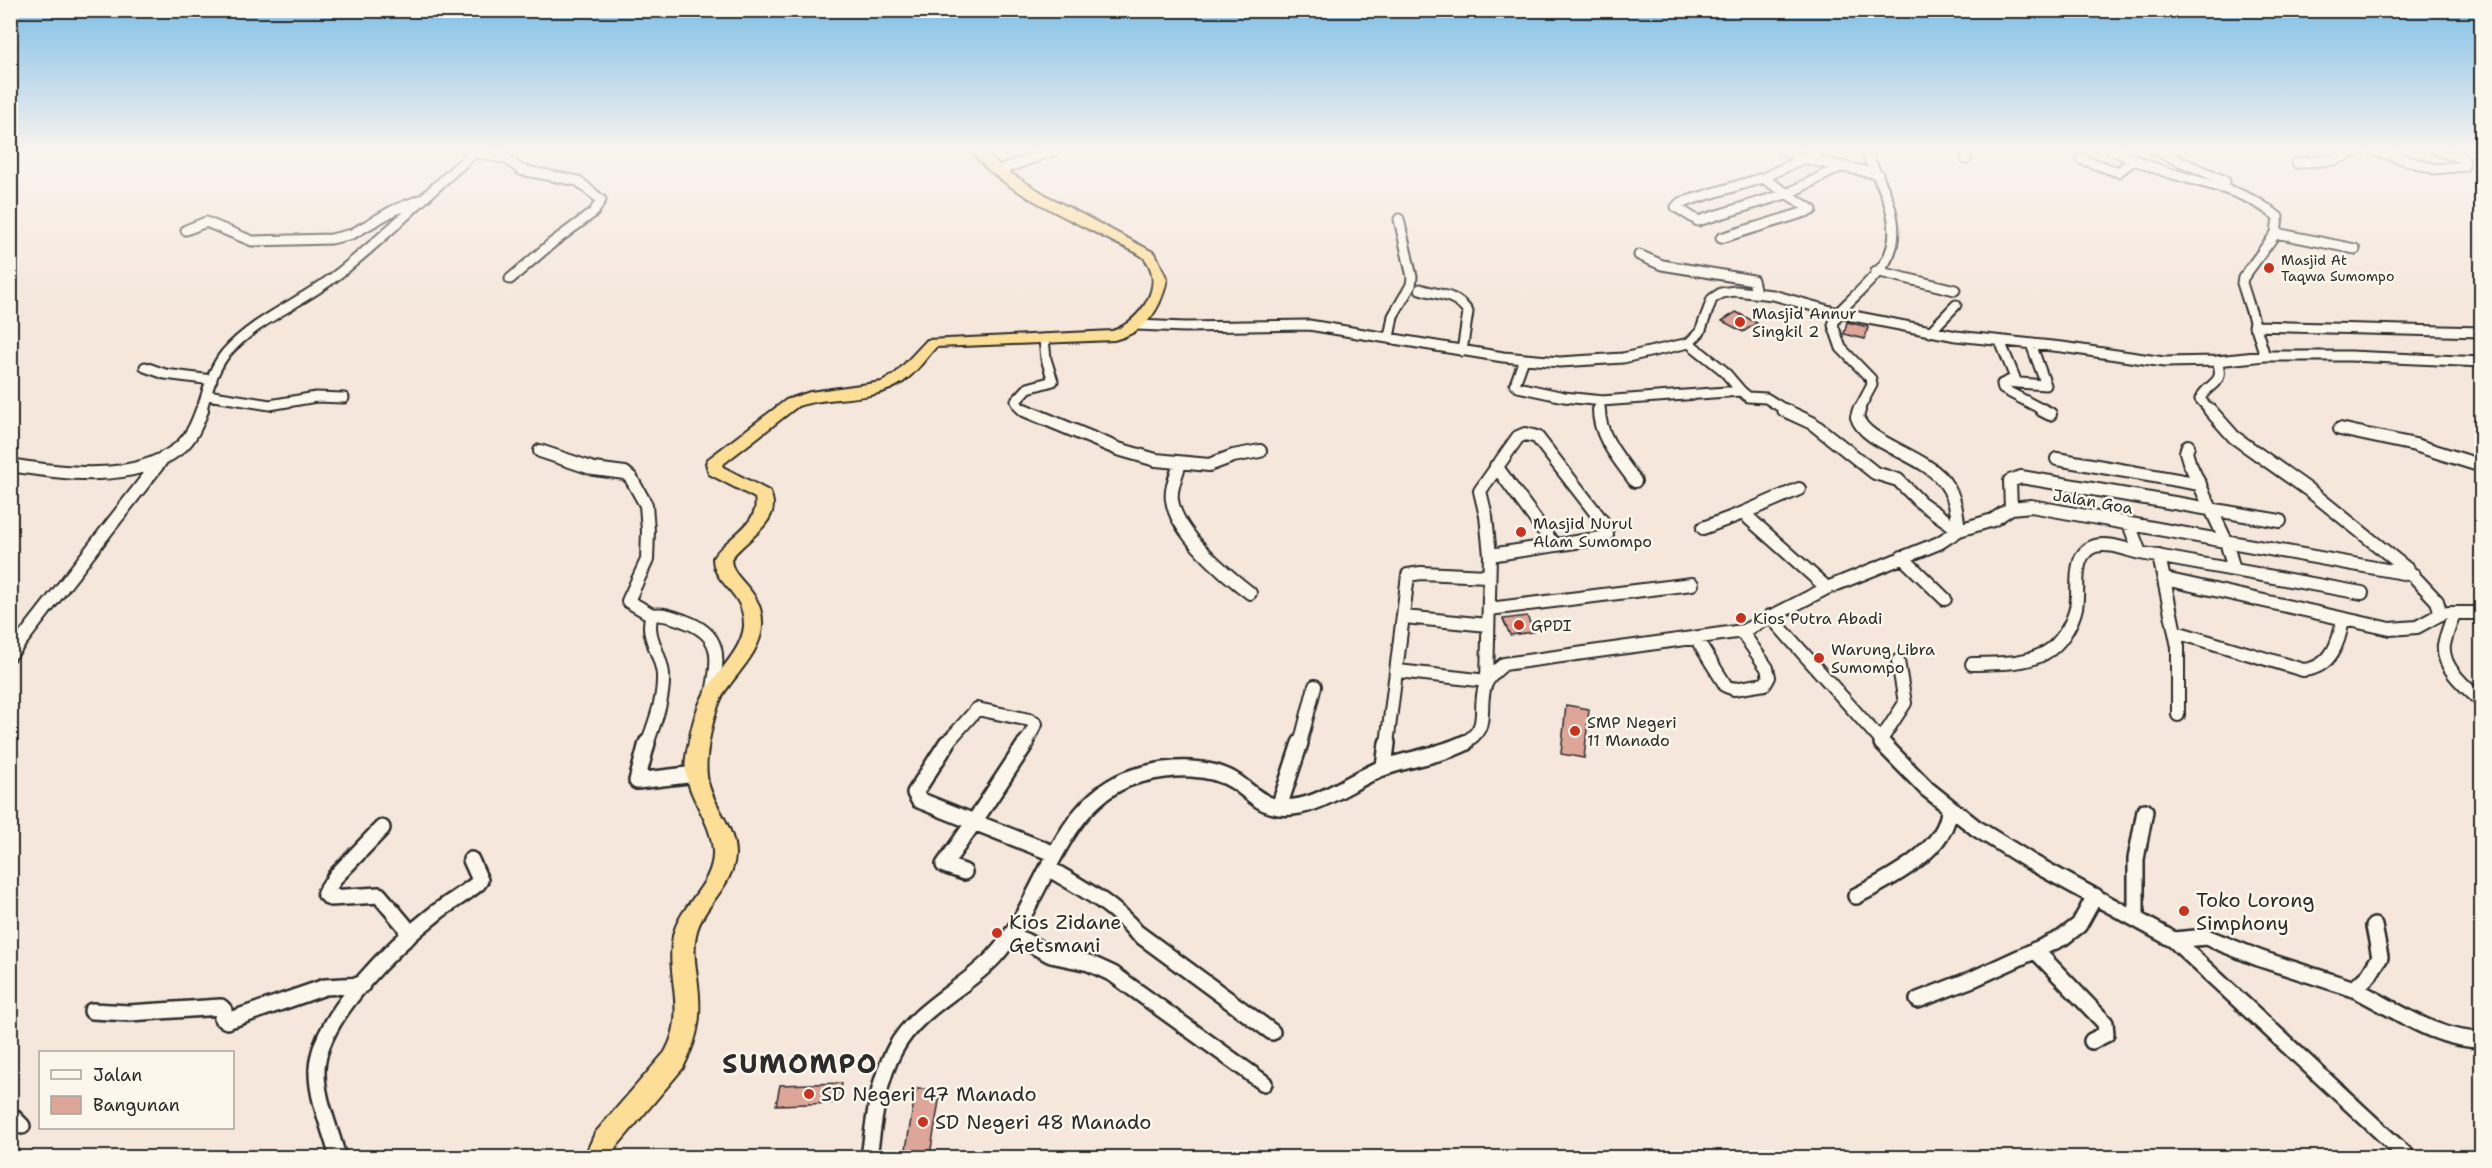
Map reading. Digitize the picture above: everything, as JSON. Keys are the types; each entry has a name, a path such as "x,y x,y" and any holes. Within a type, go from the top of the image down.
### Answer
{"highway":[{"path":"597,1158 604,1143 674,1060 688,1033 684,934 691,917 719,878 724,853 720,834 700,789 696,774 698,746 712,698 749,640 753,627 749,601 723,568 722,558 760,520 766,505 763,495 715,470 714,463 795,401 875,389 887,385 900,377 932,343 1124,335 1147,314 1159,289 1160,279 1150,256 1053,205"}],"street":[{"path":"186,230 206,222 252,241 331,239 352,234 407,205"},
{"path":"10,465 58,473 94,473 130,468 163,458 183,446 191,436 220,360 237,343 329,281 389,232 416,205"},
{"path":"510,279 552,243 594,212 598,205"},
{"path":"1678,205 1676,207 1698,221 1752,205"},
{"path":"1721,238 1812,210 1805,205"},
{"path":"1889,205 1893,228 1890,251 1876,271 1838,313 1833,325 1841,348 1874,385 1874,389 1859,410 1857,416 1860,425 1876,438 1924,463 1940,476 1951,488 1959,509 1959,530"},
{"path":"2261,205 2278,217 2276,233 2243,278 2242,283 2265,356"},
{"path":"1389,338 1393,316 1411,285 1412,277 1399,219"},
{"path":"2276,233 2355,249"},
{"path":"1640,255 1645,260 1672,267 1753,280 1756,293"},
{"path":"1876,271 1955,290"},
{"path":"1420,289 1454,296 1465,306 1468,312 1462,351"},
{"path":"1136,325 1185,327 1309,325 1462,351 1560,362 1623,358 1689,343 1697,337 1712,299 1718,294 1730,291 1792,299 1838,313 1930,332 2164,362 2217,361 2265,356 2349,356 2481,363"},
{"path":"1930,332 1956,305"},
{"path":"2254,326 2481,332"},
{"path":"1044,339 1046,359 1053,381 1025,389 1017,399 1019,407 1127,453 1156,460 1209,465 1233,456 1260,451"},
{"path":"2000,341 2015,378 2002,384 2003,389 2050,414"},
{"path":"1689,343 1723,370 1748,398 1766,398 1776,406 1812,423 1875,473 1898,480 1920,502 1959,530"},
{"path":"2006,382 2046,385 2031,344"},
{"path":"1524,359 1515,384 1518,387 1568,398 1603,401 1741,391"},
{"path":"2217,361 2221,373 2219,379 2203,393 2200,399 2234,437 2310,491 2414,575 2438,601 2440,614"},
{"path":"146,367 165,374 212,380"},
{"path":"207,395 263,405 285,404 316,397 344,398"},
{"path":"1603,401 1599,406 1602,431 1635,481"},
{"path":"285,404 300,412"},
{"path":"2340,429 2415,445 2481,466"},
{"path":"869,1158 879,1088 885,1065 896,1045 921,1017 964,984 994,957 1012,934 1082,810 1113,785 1128,778 1183,768 1212,771 1234,780 1260,801 1279,807 1303,804 1384,767 1425,757 1469,741 1480,729 1487,681 1490,555 1486,516 1480,491 1518,437 1528,434 1537,437 1606,526 1608,532 1602,538 1490,555"},
{"path":"2188,446 2186,452 2189,462 2226,541 2234,570"},
{"path":"540,451 594,469 625,473 631,478 646,506 648,531 646,560 628,601 642,612 692,622 701,627 716,642 718,656 712,698"},
{"path":"10,655 163,458"},
{"path":"2057,459 2200,484"},
{"path":"1180,463 1172,499 1176,512 1209,557 1234,583 1250,593"},
{"path":"1496,466 1554,545"},
{"path":"1487,681 1504,664 1567,653 1742,632 1827,588 1939,543 1959,530 1984,525 2001,518 2011,508 2010,482 2013,478 2021,477 2280,521"},
{"path":"1703,528 1799,489"},
{"name":"Jalan Goa","path":"2011,508 2020,505 2031,506 2414,575"},
{"path":"1743,513 1827,588"},
{"path":"2129,524 2140,553"},
{"path":"1972,664 2031,658 2053,646 2074,615 2078,594 2079,563 2087,551 2094,546 2106,546 2362,593"},
{"path":"2160,556 2180,664 2178,716"},
{"path":"1902,557 1945,599"},
{"path":"1384,767 1398,671 1408,576 1413,573 1488,576"},
{"path":"2164,579 2376,627 2406,630 2432,621 2440,614 2481,613"},
{"path":"1489,609 1692,584"},
{"path":"2454,613 2444,648 2446,659 2449,667 2481,702"},
{"path":"652,615 650,624 661,659 663,683 637,781 696,774"},
{"path":"1770,616 1904,766 1949,808 1986,834 2095,896 2136,916 2174,940 2409,1158"},
{"path":"1404,617 1488,625"},
{"path":"2176,633 2313,671 2322,667 2331,657 2342,630 2343,619"},
{"path":"1696,638 1726,686 1734,689 1766,684 1769,677 1767,668 1742,632"},
{"path":"1881,740 1905,703 1898,661"},
{"path":"1398,671 1487,681"},
{"path":"1279,807 1294,766 1315,686"},
{"path":"964,872 944,865 974,822 1025,745 1036,725 1034,722 986,709 974,710 915,794 919,800 974,822 1052,861 1123,916 1137,933 1272,1032"},
{"path":"1856,896 1900,873 1932,847 1947,826 1951,813 1949,808"},
{"path":"2136,916 2136,859 2145,811"},
{"path":"382,828 336,876 325,893 330,898 379,895 405,926 408,937"},
{"path":"338,1158 317,1071 317,1057 322,1041 362,985 408,937 427,919 478,883 480,880 471,860"},
{"path":"1918,1000 1975,978 2062,938 2079,925 2095,896"},
{"path":"2354,989 2363,983 2380,957 2374,926"},
{"path":"1012,934 1051,955 1089,963 1113,974 1264,1083"},
{"path":"2174,940 2206,937 2261,959 2354,989 2464,1041 2481,1040"},
{"path":"2035,950 2105,1023 2106,1034 2092,1041"},
{"path":"92,1011 129,1013 221,1007 224,1010 222,1018 227,1021 325,987 362,985"}],"building":[{"name":"Masjid Annur Singkil 2","path":"1736,312 1757,323 1743,332 1722,321"},
{"path":"1847,322 1868,327 1865,339 1844,334"},
{"name":"GPDI","path":"1527,616 1534,632 1510,635 1503,619"},
{"name":"SMP Negeri 11 Manado","path":"1566,705 1589,709 1584,758 1561,754"},
{"name":"SD Negeri 47 Manado","path":"842,1083 839,1103 776,1105 780,1085"},
{"name":"SD Negeri 48 Manado","path":"916,1089 941,1089 930,1155 905,1155"}],"place":[{"name":"Masjid At Taqwa Sumompo","path":"2269,268"},
{"name":"Masjid Annur Singkil 2","path":"1740,322"},
{"name":"Masjid Nurul Alam Sumompo","path":"1521,532"},
{"name":"Kios Putra Abadi","path":"1741,618"},
{"name":"GPDI","path":"1519,625"},
{"name":"Warung Libra Sumompo","path":"1819,658"},
{"name":"SMP Negeri 11 Manado","path":"1575,731"},
{"name":"Toko Lorong Simphony","path":"2184,911"},
{"name":"Kios Zidane Getsmani","path":"997,933"},
{"name":"SD Negeri 47 Manado","path":"809,1094"},
{"name":"SD Negeri 48 Manado","path":"923,1122"}],"district":[{"name":"SUMOMPO","path":"800,1064"}]}
